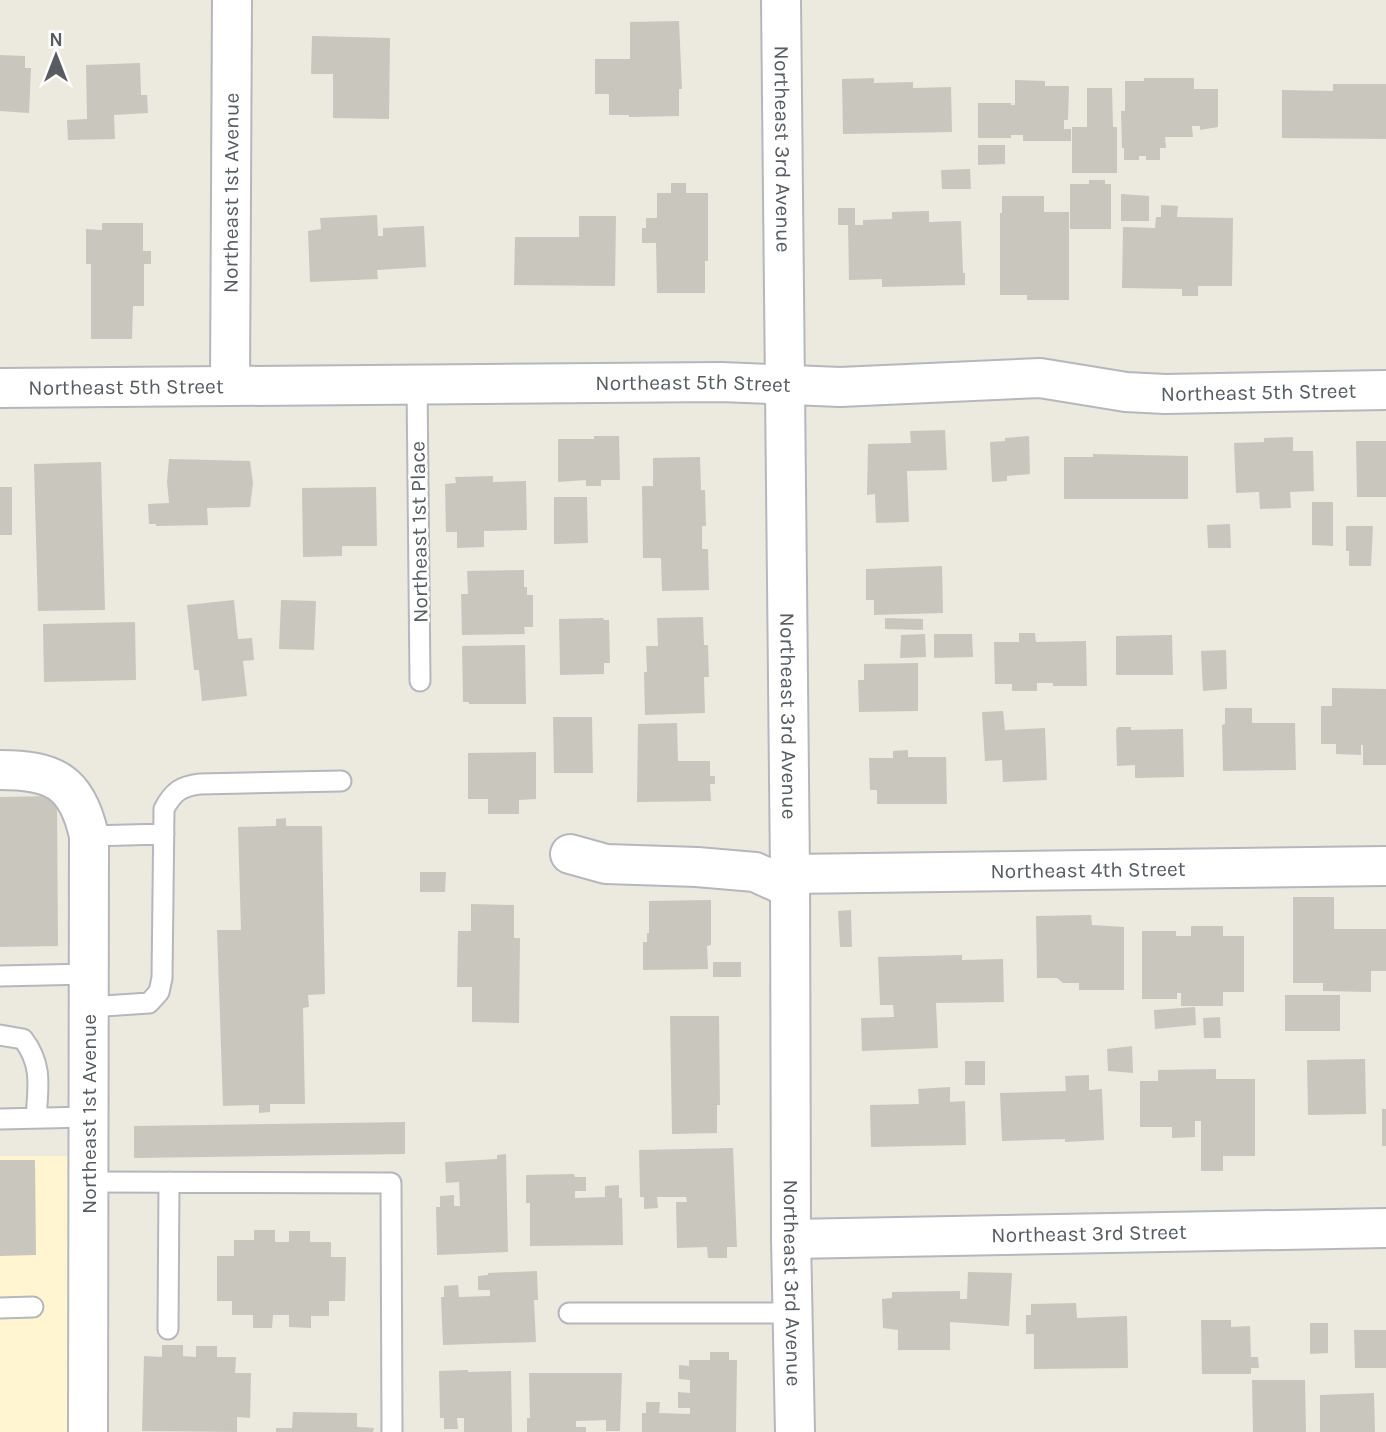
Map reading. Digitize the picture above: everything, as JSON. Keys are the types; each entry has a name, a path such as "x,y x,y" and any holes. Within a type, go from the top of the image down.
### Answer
{"street":[{"name":"Northeast 1st Avenue","path":"230,385 232,0"},
{"name":"Northeast 3rd Avenue","path":"781,0 791,1239 795,1432"},
{"name":"Northeast 5th Street","path":"0,388 721,382 840,387 1041,378 1126,392 1165,394 1386,390"},
{"name":"Northeast 1st Avenue","path":"0,771 27,770 61,783 76,798 85,817 89,835 88,1432"},
{"path":"570,854 606,864 755,872 790,881"},
{"name":"Northeast 4th Street","path":"790,881 1386,866"},
{"name":"Northeast 3rd Street","path":"791,1239 1386,1228"}],"lane":[{"name":"Northeast 1st Place","path":"417,384 420,681"},
{"path":"0,976 149,1003 159,992 162,978 164,809 171,795 184,786 341,782"},
{"path":"89,835 164,834"},
{"path":"0,1035 23,1039 36,1061 36,1118"},
{"path":"0,1119 89,1117"},
{"path":"89,1182 391,1183 392,1432"},
{"path":"168,1329 169,1182"},
{"path":"0,1308 33,1307"},
{"path":"569,1313 792,1313"}],"shaded area":[{"path":"0,1156 78,1156 78,1432 0,1432"}],"building":[{"path":"679,21 682,89 679,89 679,116 609,115 609,94 595,94 595,59 630,59 630,22"},
{"path":"312,36 390,38 389,119 333,118 333,74 311,74"},
{"path":"0,55 25,56 25,68 31,68 29,113 0,111"},
{"path":"140,63 141,95 147,95 148,113 114,115 115,139 68,140 67,120 87,119 86,65"},
{"path":"874,78 874,83 913,82 913,88 951,87 952,132 843,134 842,79"},
{"path":"1144,78 1194,78 1194,89 1218,89 1218,127 1200,130 1200,126 1192,126 1193,137 1165,137 1166,148 1160,148 1160,160 1146,160 1146,156 1139,156 1139,160 1124,160 1121,111 1125,111 1125,81 1144,81"},
{"path":"1015,80 1045,81 1045,86 1069,86 1068,120 1064,120 1064,129 1071,129 1071,141 1023,141 1023,135 1011,135 1011,138 978,138 978,103 1015,105"},
{"path":"1333,84 1386,84 1386,139 1282,138 1282,90 1333,91"},
{"path":"1087,88 1112,88 1113,127 1117,127 1117,173 1072,173 1072,127 1087,127"},
{"path":"978,145 1005,145 1005,164 978,165"},
{"path":"970,169 971,189 942,189 941,170"},
{"path":"1089,180 1105,180 1105,184 1111,184 1111,229 1070,229 1070,184 1089,184"},
{"path":"671,183 686,183 686,193 708,193 705,293 657,293 656,243 642,243 642,228 646,228 646,218 657,218 657,193 671,193"},
{"path":"1121,194 1149,196 1149,221 1121,221"},
{"path":"1002,196 1044,196 1044,212 1069,212 1069,300 1027,300 1027,295 1000,295"},
{"path":"1161,205 1178,206 1177,217 1233,218 1232,286 1198,286 1198,296 1182,296 1182,289 1122,288 1123,227 1155,228 1156,217 1161,217"},
{"path":"838,208 855,208 855,225 863,225 863,220 892,219 892,212 929,211 929,222 961,221 965,285 882,287 882,279 849,280 848,225 838,225"},
{"path":"377,215 378,236 383,236 383,228 424,226 426,267 377,270 378,279 310,282 308,231 321,229 320,218"},
{"path":"579,216 616,216 615,286 514,285 515,237 579,237"},
{"path":"102,223 143,223 143,251 151,251 151,264 144,264 144,306 133,306 132,339 91,339 91,264 86,264 86,229 102,230"},
{"path":"945,430 947,470 907,471 909,522 876,523 875,494 867,495 868,444 911,443 910,431"},
{"path":"594,436 619,436 620,480 601,480 601,486 586,486 586,480 558,482 558,439 594,439"},
{"path":"1029,436 1030,474 1007,476 1007,481 992,482 990,442"},
{"path":"1293,437 1293,451 1313,451 1314,491 1290,492 1291,508 1260,509 1259,492 1236,493 1234,443"},
{"path":"1356,441 1386,441 1386,497 1357,497"},
{"path":"1093,454 1188,456 1188,499 1064,499 1064,457 1093,457"},
{"path":"700,457 701,490 705,490 706,526 702,526 702,549 708,549 709,590 662,591 661,558 643,558 642,486 653,486 653,458"},
{"path":"169,459 250,461 253,483 250,507 207,508 208,525 149,524 148,504 169,503"},
{"path":"101,462 105,610 38,611 34,464"},
{"path":"493,476 493,482 526,481 527,530 484,531 484,547 457,548 457,532 446,532 445,484 456,483 455,477"},
{"path":"0,487 12,487 12,535 0,535"},
{"path":"376,487 377,546 342,546 342,556 303,557 302,488"},
{"path":"554,497 587,497 588,543 554,544"},
{"path":"1312,502 1333,502 1333,546 1312,545"},
{"path":"1230,524 1231,548 1208,548 1207,525"},
{"path":"1346,526 1373,526 1371,566 1349,566"},
{"path":"942,566 943,613 874,615 874,600 866,600 866,569"},
{"path":"524,570 524,587 527,587 527,595 533,595 533,627 524,627 525,634 462,635 461,594 468,594 467,571"},
{"path":"234,600 238,639 252,638 254,660 243,661 247,696 202,701 199,670 194,670 187,605"},
{"path":"281,600 316,601 314,650 279,649"},
{"path":"703,617 704,645 708,645 709,677 704,677 705,713 645,715 646,646 658,646 657,618"},
{"path":"885,618 923,619 923,630 885,629"},
{"path":"559,619 609,620 610,663 604,663 604,674 560,675"},
{"path":"135,622 136,680 44,682 43,624"},
{"path":"1019,633 1035,633 1036,642 1086,641 1087,686 1037,683 1037,691 1012,691 1012,684 995,684 994,642 1019,642"},
{"path":"925,634 926,657 900,658 901,635"},
{"path":"934,634 972,634 973,657 934,658"},
{"path":"1172,635 1173,675 1116,675 1116,636"},
{"path":"525,645 526,704 463,702 462,646"},
{"path":"1226,650 1227,689 1203,691 1201,651"},
{"path":"918,663 918,711 859,712 858,680 864,680 864,664"},
{"path":"1332,688 1386,689 1386,765 1363,765 1363,745 1361,755 1336,754 1336,744 1321,744 1321,706 1332,706"},
{"path":"1225,708 1252,708 1252,723 1295,723 1296,770 1223,771 1222,725 1225,724"},
{"path":"1003,711 1005,730 1045,728 1047,780 1003,782 1002,760 985,761 982,712"},
{"path":"553,717 592,717 593,773 554,773"},
{"path":"677,723 678,761 710,761 710,776 715,776 715,784 710,784 711,801 637,802 638,724"},
{"path":"1118,727 1131,727 1131,730 1183,729 1184,777 1135,778 1135,765 1117,766"},
{"path":"908,750 908,757 946,757 947,804 877,804 877,790 870,790 869,758 893,758 893,751"},
{"path":"536,752 536,799 519,800 519,814 488,814 488,799 468,799 468,753"},
{"path":"53,796 57,801 58,946 0,947 0,797"},
{"path":"286,818 286,826 322,826 325,994 308,995 309,1007 303,1008 305,1104 270,1104 270,1112 259,1113 259,1105 223,1106 217,930 241,930 238,827 276,826 276,819"},
{"path":"420,872 446,872 445,892 420,892"},
{"path":"1293,897 1334,897 1334,929 1386,929 1386,971 1371,971 1371,992 1323,991 1323,983 1293,983"},
{"path":"711,900 708,969 643,970 643,942 647,942 649,933 649,901"},
{"path":"471,904 514,905 514,938 520,938 519,1023 472,1022 472,987 457,987 458,931 471,931"},
{"path":"851,910 852,947 840,947 838,911"},
{"path":"1091,915 1092,925 1124,927 1124,990 1079,990 1079,983 1063,983 1057,978 1037,978 1036,916"},
{"path":"1191,926 1223,926 1223,936 1244,936 1244,992 1223,992 1223,1006 1181,1006 1181,993 1177,993 1177,999 1142,999 1142,931 1176,931 1176,936 1191,936"},
{"path":"962,955 962,960 1003,959 1004,1002 936,1003 938,1048 862,1051 861,1018 894,1017 893,1005 880,1005 878,957"},
{"path":"713,962 741,962 741,977 713,977"},
{"path":"1285,995 1340,995 1340,1031 1285,1031"},
{"path":"1195,1007 1196,1025 1155,1029 1154,1010"},
{"path":"670,1016 719,1016 720,1105 717,1105 717,1133 672,1134"},
{"path":"1220,1017 1221,1038 1204,1038 1203,1018"},
{"path":"1132,1046 1133,1073 1108,1071 1107,1049"},
{"path":"1365,1059 1366,1114 1308,1115 1307,1060"},
{"path":"965,1061 985,1061 985,1085 965,1085"},
{"path":"1216,1069 1216,1079 1255,1079 1255,1156 1223,1156 1223,1171 1201,1171 1201,1121 1195,1121 1195,1137 1172,1138 1172,1127 1140,1127 1140,1081 1158,1081 1158,1070"},
{"path":"1089,1075 1089,1090 1102,1089 1104,1140 1002,1141 1000,1093 1066,1091 1065,1076"},
{"path":"950,1087 950,1102 965,1101 966,1145 871,1147 870,1105 919,1104 918,1089"},
{"path":"1382,1109 1386,1109 1386,1146 1382,1146"},
{"path":"405,1122 405,1154 134,1158 134,1126"},
{"path":"733,1148 737,1247 727,1247 727,1258 708,1258 707,1247 677,1248 676,1202 687,1202 686,1197 657,1197 658,1208 644,1209 644,1197 640,1197 639,1150"},
{"path":"506,1154 508,1252 437,1255 436,1207 440,1207 440,1196 454,1195 454,1206 460,1206 459,1182 446,1183 445,1162 497,1159 497,1155"},
{"path":"0,1160 35,1160 36,1255 0,1256"},
{"path":"574,1174 575,1177 586,1177 586,1191 575,1191 575,1198 605,1197 605,1186 619,1185 619,1198 622,1198 623,1245 530,1246 530,1203 526,1203 526,1175"},
{"path":"254,1230 275,1230 275,1242 289,1242 289,1231 310,1231 310,1242 331,1242 331,1257 346,1257 345,1301 329,1301 329,1316 311,1316 311,1328 289,1327 289,1315 273,1315 272,1328 253,1328 253,1315 232,1315 232,1301 217,1301 217,1256 234,1256 234,1240 254,1240"},
{"path":"537,1271 538,1300 534,1300 536,1342 443,1345 441,1297 444,1297 444,1286 458,1285 459,1297 490,1296 490,1290 478,1290 478,1276 488,1273"},
{"path":"968,1272 1012,1273 1009,1326 950,1322 950,1350 898,1350 898,1330 883,1328 882,1299 892,1298 892,1292 960,1291 960,1299 967,1299"},
{"path":"1076,1303 1077,1318 1127,1316 1128,1368 1034,1369 1034,1334 1026,1334 1026,1315 1031,1315 1031,1304"},
{"path":"1201,1320 1231,1320 1231,1327 1250,1326 1251,1357 1258,1357 1259,1368 1251,1368 1251,1374 1202,1374"},
{"path":"1310,1323 1328,1323 1328,1353 1310,1354"},
{"path":"1354,1330 1386,1330 1386,1368 1355,1368"},
{"path":"162,1345 183,1345 183,1356 196,1357 196,1346 217,1346 217,1357 236,1357 235,1373 251,1373 250,1418 237,1417 237,1432 142,1431 144,1356 162,1357"},
{"path":"710,1352 729,1352 729,1360 737,1360 736,1432 642,1432 642,1413 646,1413 646,1402 660,1402 659,1413 690,1414 690,1408 678,1408 678,1392 690,1393 690,1380 679,1379 679,1365 689,1366 689,1360 710,1360"},
{"path":"439,1371 511,1371 512,1432 464,1432 464,1418 457,1418 458,1429 444,1429 444,1418 440,1418"},
{"path":"529,1373 622,1373 620,1431 606,1431 606,1420 576,1421 576,1427 586,1427 586,1432 527,1432 527,1418 530,1418"},
{"path":"1252,1380 1305,1380 1306,1432 1253,1432"},
{"path":"1374,1393 1375,1432 1320,1432 1320,1395"},
{"path":"293,1412 357,1413 357,1427 374,1428 373,1432 276,1432 276,1428 292,1428"}]}
